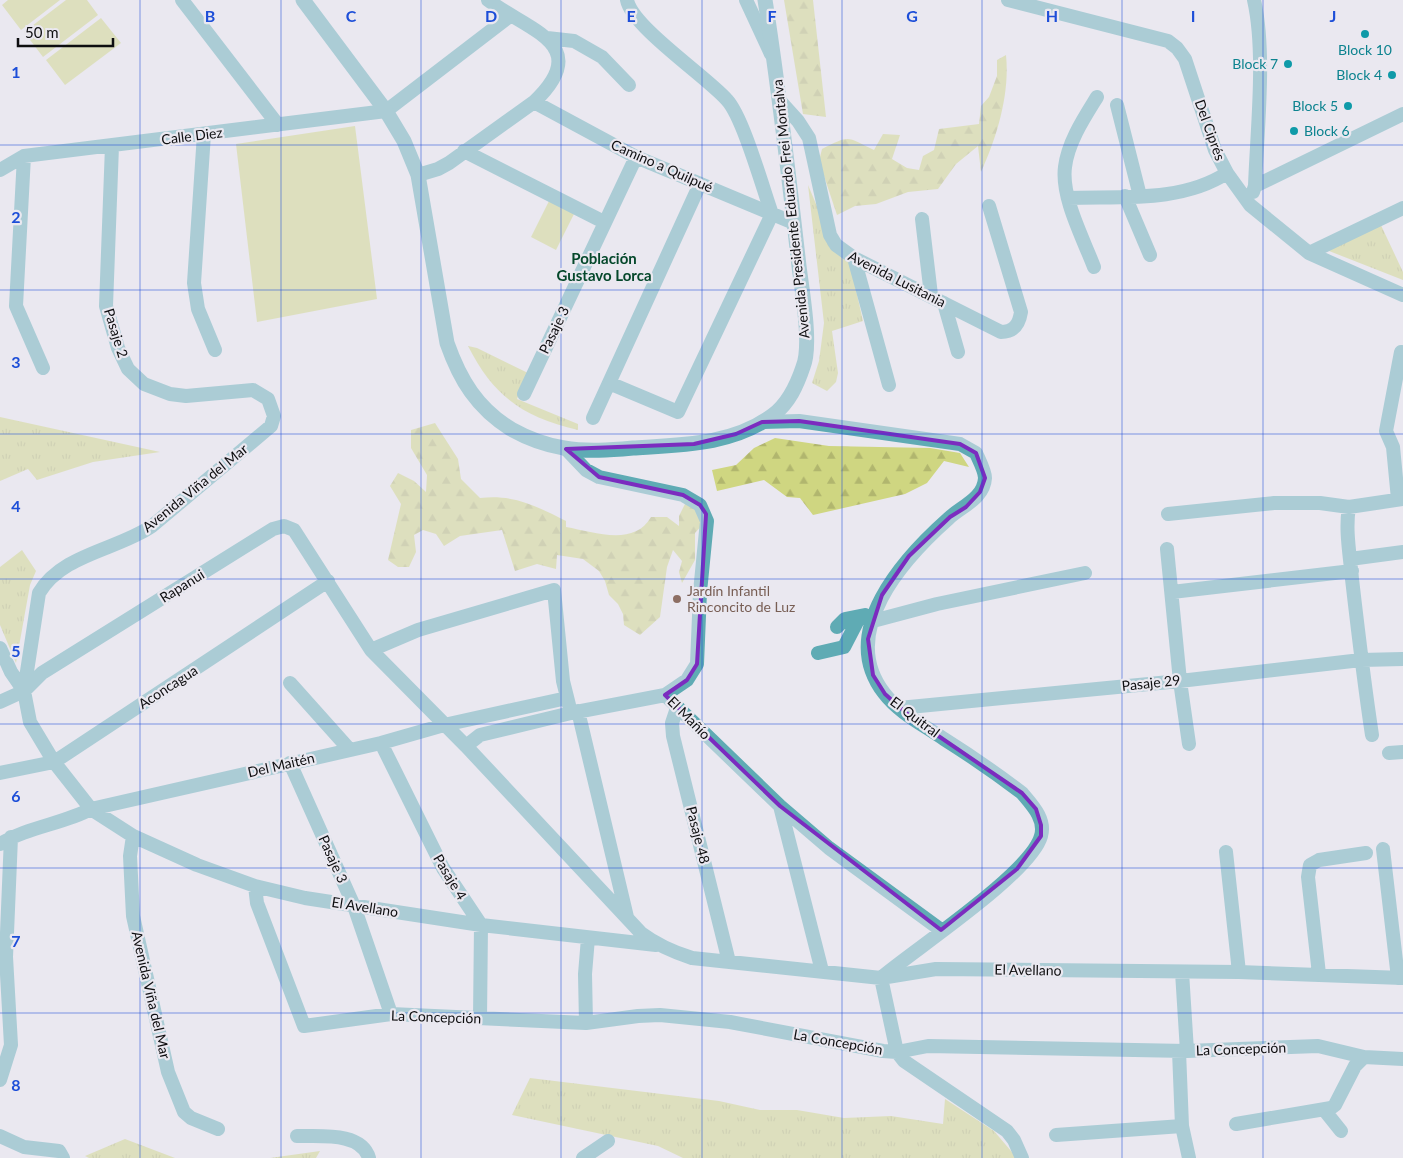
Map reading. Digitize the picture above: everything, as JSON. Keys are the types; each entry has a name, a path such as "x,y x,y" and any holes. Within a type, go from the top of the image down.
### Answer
{"street":[{"name":"Avenida Presidente Eduardo Frei Montalva","path":"303,0 386,111 404,141 418,175 447,343 456,369 470,393 490,415 512,430 546,444 566,449 610,450 694,444 736,434 762,422 784,404 795,388 805,364 804,315 794,223 775,63 765,0"},
{"path":"608,383 678,412 772,214 732,106 651,32 634,14 627,0"},
{"path":"746,0 775,63"},
{"name":"Del Ciprés","path":"1008,0 1168,41 1177,48 1185,59 1215,150 1227,173 1250,204 1309,253 1403,295"},
{"path":"1250,204 1255,186 1259,61 1258,26 1254,0"},
{"path":"490,1 510,16 547,38 574,41 595,53 629,85"},
{"path":"187,2 278,125"},
{"path":"386,111 510,16"},
{"path":"418,175 438,169 534,102 549,87 558,69 557,53 547,38"},
{"path":"1094,267 1065,186 1067,156 1097,97"},
{"name":"Avenida Lusitania","path":"779,100 798,121 808,138 830,235 836,245 854,258 931,295 1001,332 1013,329 1020,322 1021,312 989,206"},
{"name":"Camino a Quilpué","path":"534,102 636,157 794,223"},
{"path":"1117,105 1140,196"},
{"name":"Calle Diez","path":"0,170 24,156 386,111"},
{"path":"1255,186 1403,114"},
{"path":"204,134 194,283 198,309 215,350"},
{"name":"Pasaje 2","path":"112,146 106,306 118,348 128,369 134,377 149,386 170,394 186,396 253,390 264,396 272,405 274,416 270,426"},
{"path":"464,151 604,222"},
{"path":"24,156 16,306 42,368"},
{"name":"Pasaje 3","path":"524,394 636,157"},
{"path":"1068,198 1167,194 1194,188 1227,173"},
{"path":"593,418 700,184"},
{"path":"1125,196 1150,255"},
{"path":"1309,253 1403,208"},
{"path":"922,219 931,295"},
{"path":"854,258 889,385"},
{"path":"944,303 958,352"},
{"path":"1168,514 1274,503 1320,503 1349,506 1400,499 1393,447 1386,430 1401,352"},
{"name":"El Quitral","path":"762,422 799,421 960,444 976,453 985,478 980,492 966,507 950,517 909,556 882,595 870,616 868,650 872,675 885,694 899,708 1022,793 1036,809 1041,825 1041,836 1017,869 975,906 941,930 881,978"},
{"name":"Avenida Viña del Mar","path":"91,809 54,762 30,722 24,691 39,593 49,579 77,561 141,533 270,426"},
{"name":"El Mañío","path":"566,449 586,470 598,477 683,495 700,505 706,514 697,664 687,680 665,695 780,806 829,848 941,930"},
{"path":"1349,506 1347,519 1360,660 1372,734"},
{"name":"Rapanui","path":"24,691 42,673 273,529 284,526 294,530 370,650"},
{"path":"1167,549 1180,681 1189,744"},
{"path":"1172,592 1351,565 1403,552"},
{"path":"837,627 846,619 937,604 1085,573"},
{"name":"Aconcagua","path":"0,773 54,762 328,581"},
{"path":"370,650 418,630 554,590 566,698 574,712 627,919"},
{"path":"818,653 844,647 870,616"},
{"path":"0,648 11,672 24,691 0,702"},
{"name":"El Avellano","path":"370,650 466,746 627,919 657,945"},
{"name":"Pasaje 29","path":"899,708 1180,681 1360,660 1403,659"},
{"path":"290,683 350,749"},
{"path":"466,746 480,735 574,712 665,695"},
{"name":"Del Maitén","path":"6,841 56,824 91,809 381,743 444,725 566,698"},
{"name":"Pasaje 48","path":"677,708 672,724 673,736 729,962"},
{"name":"Pasaje 4","path":"381,743 443,868 481,925"},
{"path":"1389,753 1403,752"},
{"name":"Pasaje 3","path":"290,763 354,906 391,1014"},
{"path":"780,806 822,971"},
{"name":"El Avellano","path":"91,809 133,836 197,865 255,886 354,906 481,925 657,945 692,958 881,978 936,969 1240,972 1401,978"},
{"name":"Avenida Viña del Mar","path":"133,836 130,856 133,916 168,1072 184,1112 190,1118 218,1129"},
{"path":"0,1080 11,1045 6,957 6,841"},
{"path":"1383,849 1397,904 1401,978"},
{"path":"1226,852 1240,972"},
{"path":"1319,974 1308,878 1310,865 1319,860 1366,853"},
{"name":"La Concepción","path":"255,886 257,903 304,1026 391,1014 586,1024 638,1016 660,1015 730,1022 822,1041 897,1052 928,1046 1183,1051 1318,1046 1364,1057 1403,1059"},
{"path":"480,1018 481,925"},
{"path":"586,1024 585,974 588,938"},
{"path":"1182,972 1182,1126 1189,1158"},
{"path":"881,978 897,1052 904,1061 1007,1131 1014,1140 1022,1158"},
{"path":"1236,1124 1325,1111 1335,1105 1355,1066 1364,1057"},
{"path":"1325,1111 1340,1131"},
{"path":"1056,1136 1182,1126"},
{"path":"0,1136 24,1147 59,1151 63,1158"},
{"path":"297,1136 341,1138 353,1141 362,1146 369,1158"},
{"path":"583,1158 608,1141"}],"highlighted area":[{"path":"799,421 960,444 976,453 985,478 980,492 966,507 950,517 909,556 882,595 868,639 873,675 885,694 912,718 1022,793 1036,809 1041,825 1041,836 1017,869 941,930 780,806 665,695 687,680 697,664 706,514 700,505 683,495 599,477 566,449 694,444 736,434 762,422"}],"green space":[{"path":"8,0 60,0 21,30 2,5"},
{"path":"66,0 87,0 98,15 43,57 24,32"},
{"path":"784,0 813,0 826,117 803,114"},
{"path":"101,18 121,43 65,85 46,60"},
{"path":"1006,55 1006,85 1001,115 981,172 978,146 956,164 938,189 908,192 876,204 855,206 837,215 819,161 822,149 844,139 849,139 874,150 883,134 900,135 892,159 907,168 919,170 923,156 934,150 939,129 979,124 981,106 989,97 997,76 997,60"},
{"path":"355,126 377,299 257,322 236,144"},
{"path":"808,185 830,237 848,255 863,321 832,331 838,373 836,382 827,391 812,383 819,361 824,323"},
{"path":"551,197 576,210 556,250 531,237"},
{"path":"1379,221 1403,272 1403,280 1324,249"},
{"path":"468,346 477,348 528,373 517,399 578,424 578,430 541,419 512,402 488,379"},
{"path":"0,417 160,452 93,462 37,480 28,469 0,481"},
{"path":"435,423 458,459 461,479 480,498 504,498 524,502 566,521 566,527 601,534 624,535 644,526 651,517 667,517 679,526 679,516 690,494 703,524 695,533 695,560 682,583 679,572 682,561 673,550 667,567 660,617 640,635 624,625 623,614 618,604 609,595 605,581 599,571 583,559 557,555 556,569 537,564 515,571 502,530 460,536 444,546 436,534 423,530 414,535 416,552 409,567 398,567 388,560 401,504 390,486 398,473 414,481 426,492 427,475 411,448 411,430"},
{"path":"775,438 829,446 930,448 960,453 969,467 944,461 927,483 905,494 813,515 800,498 787,497 764,480 717,491 712,470 736,465 754,448"},
{"path":"22,550 36,571 30,585 16,663 0,625 0,567"},
{"path":"530,1078 719,1101 760,1110 797,1110 844,1118 891,1116 943,1124 945,1099 994,1131 1017,1158 683,1158 658,1146 512,1115"},
{"path":"125,1139 175,1158 89,1158 85,1156"},
{"path":"320,1151 316,1158 270,1158"}],"place":[{"name":"Block 10","path":"1365,34"},
{"name":"Block 7","path":"1288,64"},
{"name":"Block 4","path":"1392,75"},
{"name":"Block 5","path":"1348,106"},
{"name":"Block 6","path":"1294,131"},
{"name":"Jardín Infantil Rinconcito de Luz","path":"677,599"}],"district":[{"name":"Población Gustavo Lorca","path":"604,268"}]}
